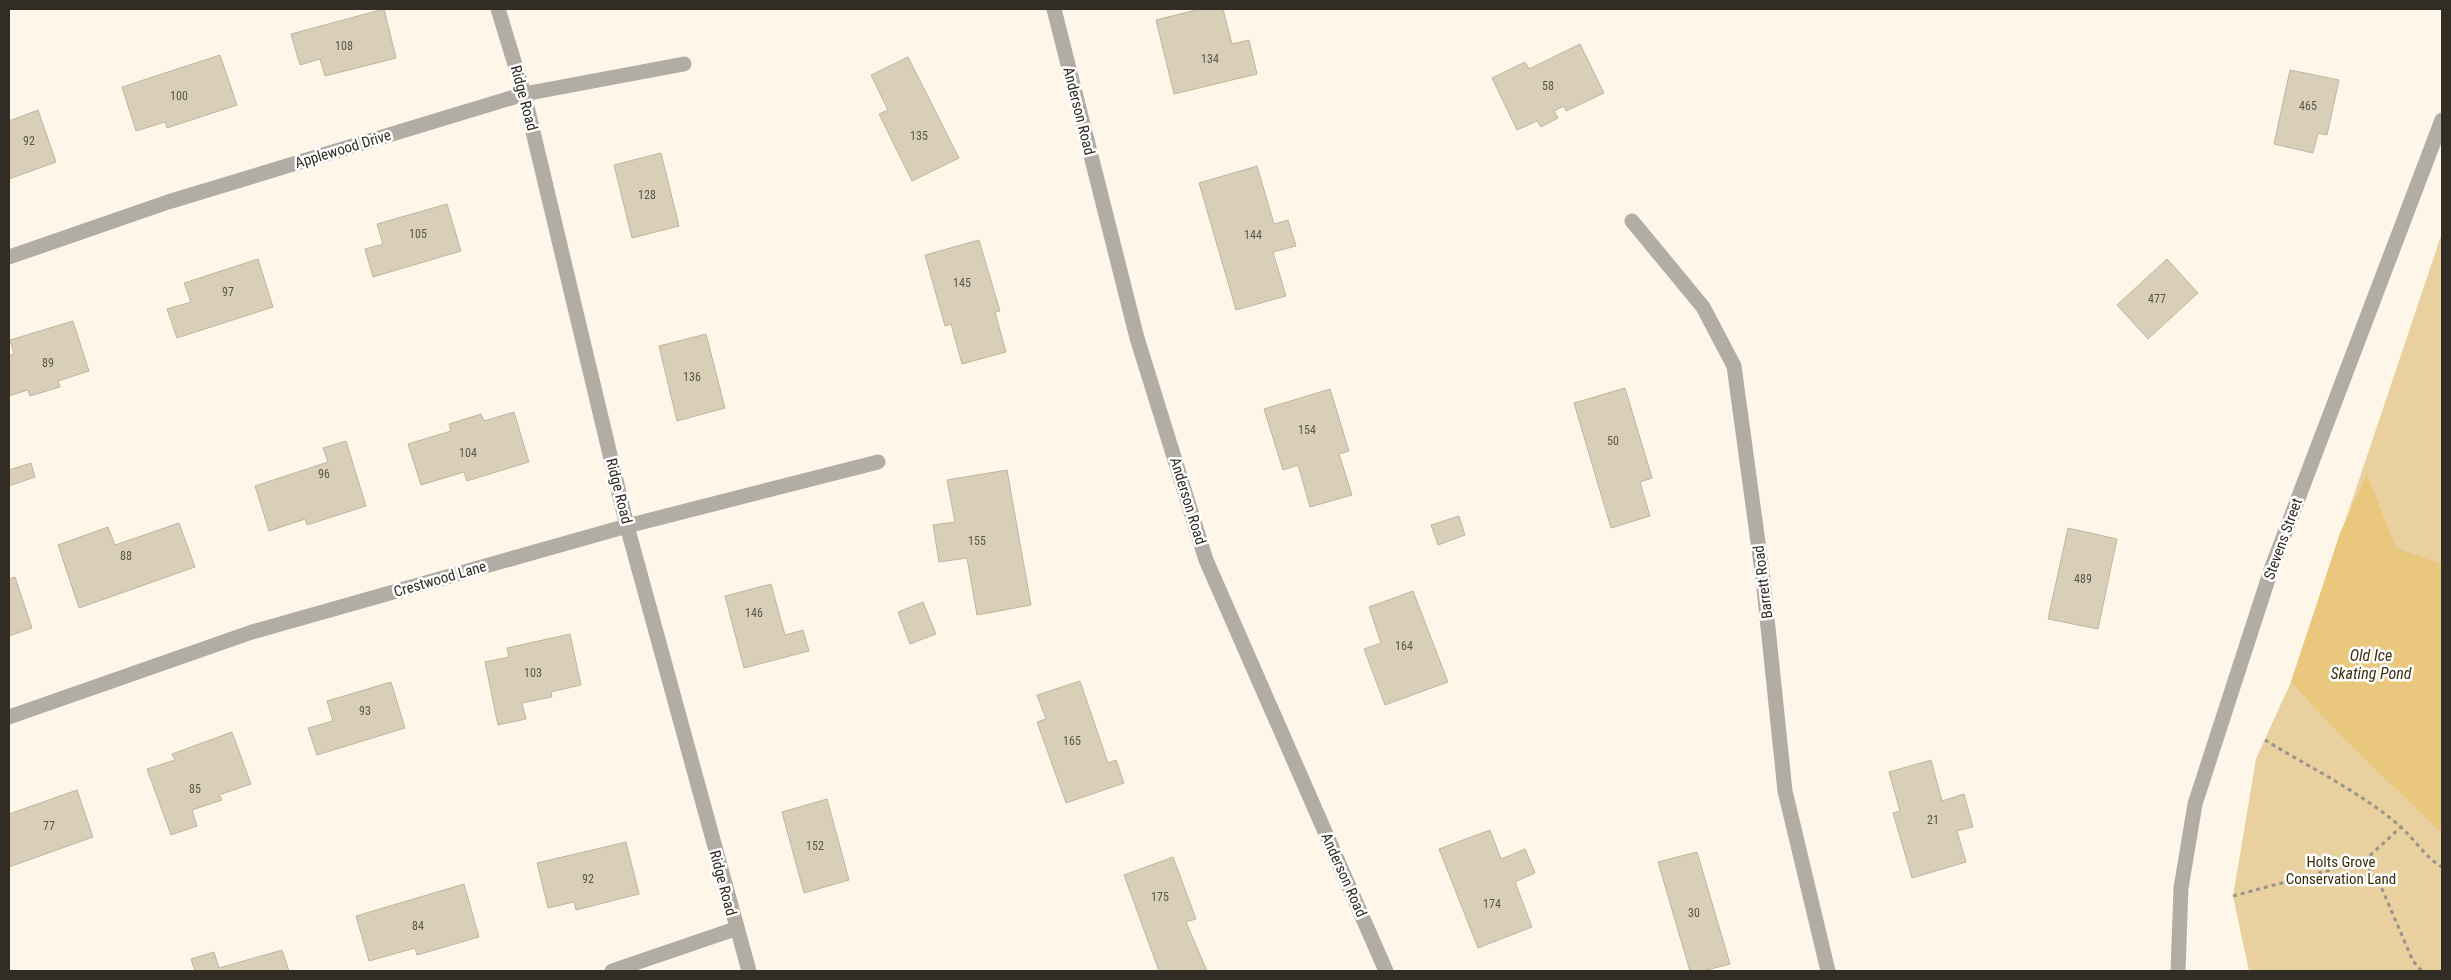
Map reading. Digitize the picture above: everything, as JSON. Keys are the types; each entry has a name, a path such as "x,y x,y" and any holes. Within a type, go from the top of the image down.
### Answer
{"street":[{"name":"Ridge Road","path":"498,9 524,94 627,526 735,929 748,971"},
{"name":"Anderson Road","path":"1054,9 1137,338 1206,560 1386,971"},
{"name":"Applewood Drive","path":"9,257 168,202 524,94 684,64"},
{"name":"Stevens Street","path":"2178,971 2181,888 2195,804 2272,567 2442,120"},
{"name":"Barrett Road","path":"1632,221 1703,307 1734,366 1763,579 1785,791 1828,971"},
{"name":"Crestwood Lane","path":"9,717 252,632 627,526 878,462"},
{"path":"612,971 735,929"}],"path":[{"path":"2265,740 2363,800 2401,827 2433,861 2442,867"},
{"path":"2233,896 2364,861 2401,827"},
{"path":"2364,861 2382,889 2413,961 2422,971"}],"green space":[{"name":"Holts Grove Conservation Land","path":"2442,233 2442,971 2249,971 2233,896 2256,759 2291,682"}],"water":[{"name":"Old Ice Skating Pond","path":"2367,474 2396,548 2442,564 2442,833 2344,739 2291,682 2340,533"}],"building":[{"path":"384,9 396,58 325,76 320,59 300,65 291,34"},
{"path":"1200,9 1223,9 1232,44 1249,40 1257,74 1174,94 1156,20"},
{"path":"1580,44 1604,93 1566,111 1564,106 1554,111 1558,118 1541,127 1537,121 1517,130 1492,78 1525,62 1529,69"},
{"path":"220,55 237,105 167,128 165,122 136,131 122,87"},
{"path":"908,57 959,158 912,181 879,114 888,110 871,75"},
{"path":"2290,70 2339,80 2327,135 2318,133 2313,153 2274,144"},
{"path":"38,110 56,162 9,179 9,121"},
{"path":"661,153 679,226 632,238 614,165"},
{"path":"1257,166 1274,224 1288,220 1296,246 1273,252 1286,296 1236,310 1199,183"},
{"path":"447,204 461,251 373,277 365,249 383,244 377,224"},
{"path":"979,240 1000,311 995,312 1006,352 962,364 951,324 945,326 925,255"},
{"path":"258,259 273,307 177,338 167,309 191,302 184,283"},
{"path":"2167,259 2198,293 2148,339 2117,305"},
{"path":"73,321 89,371 58,381 60,387 30,396 28,390 9,396 9,356 14,354 10,340"},
{"path":"706,334 725,408 677,421 659,346"},
{"path":"1625,388 1652,478 1640,482 1650,516 1611,528 1574,403"},
{"path":"1330,389 1349,451 1339,454 1352,495 1310,507 1298,465 1283,470 1264,409"},
{"path":"514,412 529,462 467,481 464,472 421,485 408,444 451,431 449,424 481,414 484,421"},
{"path":"346,441 366,506 307,525 305,519 269,531 255,486 328,462 323,448"},
{"path":"31,463 35,477 9,486 9,470"},
{"path":"1007,470 1031,605 977,615 967,558 939,562 933,525 955,522 947,480"},
{"path":"1459,516 1465,535 1438,545 1431,525"},
{"path":"179,523 195,567 79,608 58,545 108,527 115,545"},
{"path":"2068,528 2117,539 2098,629 2048,619"},
{"path":"15,577 32,628 9,636 9,579"},
{"path":"771,584 785,635 803,630 809,651 744,668 725,596"},
{"path":"1413,591 1448,682 1385,705 1364,649 1381,643 1369,607"},
{"path":"923,602 936,634 910,644 898,612"},
{"path":"570,634 581,685 551,692 552,697 522,703 526,719 498,725 485,662 509,657 507,648"},
{"path":"1080,681 1108,763 1116,760 1124,783 1066,803 1037,722 1046,719 1037,695"},
{"path":"391,682 405,728 317,755 308,728 333,721 327,701"},
{"path":"232,732 251,784 219,795 222,800 192,810 197,826 171,835 147,769 175,760 172,754"},
{"path":"1931,760 1942,801 1964,794 1973,827 1957,831 1966,862 1912,878 1893,813 1900,811 1889,772"},
{"path":"77,790 93,837 9,867 9,814"},
{"path":"827,799 849,880 804,893 782,812"},
{"path":"1490,830 1501,859 1525,849 1535,873 1515,882 1532,927 1478,948 1439,849"},
{"path":"626,842 639,894 576,910 574,902 548,908 537,863"},
{"path":"1697,852 1730,964 1703,971 1690,971 1658,862"},
{"path":"1173,857 1196,919 1186,922 1207,971 1159,971 1124,875"},
{"path":"464,884 479,937 417,955 415,948 369,961 356,916"},
{"path":"282,950 289,971 195,971 191,959 214,952 219,968"}]}
